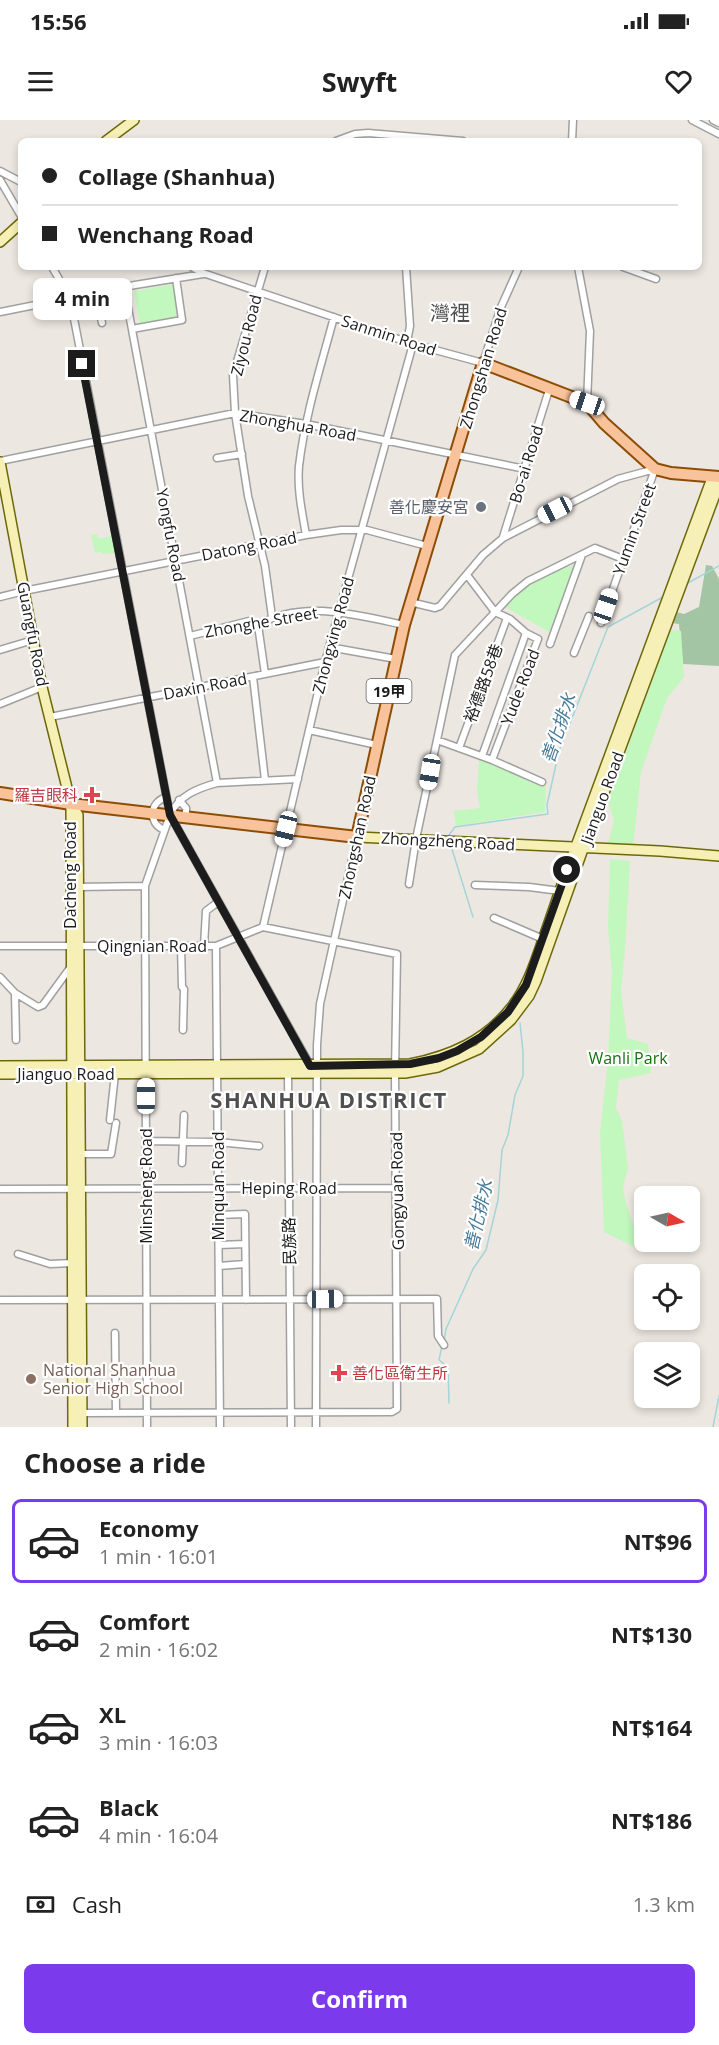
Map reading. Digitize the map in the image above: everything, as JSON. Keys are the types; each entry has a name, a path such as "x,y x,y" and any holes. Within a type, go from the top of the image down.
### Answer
{"main road":[{"name":"Sanmin Road","path":"483,363 587,403"},
{"name":"Zhongshan Road","path":"357,837 410,602 483,363"},
{"path":"587,403 604,423 655,469 718,482"},
{"name":"Zhongzheng Road","path":"0,793 71,804 357,837"}],"street":[{"path":"110,138 134,120"},
{"path":"572,138 573,120"},
{"path":"692,120 719,134"},
{"path":"713,120 719,123"},
{"path":"344,138 368,133 403,138"},
{"path":"0,171 18,180"},
{"path":"0,180 18,211"},
{"path":"0,242 18,226"},
{"path":"54,270 70,298 170,815 314,1068"},
{"name":"Sanmin Road","path":"198,270 410,343 483,363"},
{"name":"Ziyou Road","path":"264,270 233,375 248,496 265,566 272,616"},
{"name":"Zhongxing Road","path":"263,927 325,662 387,441 410,343 406,270"},
{"name":"Zhongshan Road","path":"483,363 501,306 518,270"},
{"path":"579,270 590,332 587,403"},
{"path":"631,270 656,279"},
{"path":"0,312 203,273"},
{"path":"132,329 182,320 176,278"},
{"name":"Yongfu Road","path":"124,287 217,783"},
{"path":"96,293 102,323"},
{"path":"306,535 299,479 306,424 334,317"},
{"name":"Bo-ai Road","path":"503,538 549,390"},
{"name":"Zhonghua Road","path":"0,461 236,413 306,424 525,469"},
{"path":"217,458 242,454"},
{"name":"Guangfu Road","path":"0,461 42,687 71,804"},
{"path":"410,602 435,608 440,606 483,555 503,538 618,479 655,469"},
{"name":"Yumin Street","path":"601,623 655,469"},
{"name":"Jianguo Road","path":"675,591 707,515 718,482"},
{"name":"Jianguo Road","path":"0,1074 75,1070 438,1067 479,1049 536,981 579,849 718,482"},
{"path":"707,515 719,502"},
{"name":"Datong Road","path":"0,597 306,535 362,529 427,546"},
{"path":"409,884 436,740 455,656 495,612 528,581 595,548 623,559"},
{"path":"550,644 582,554"},
{"name":"Yude Road","path":"466,575 495,612 538,639 492,760"},
{"name":"Zhonghe Street","path":"190,636 249,621 258,625 272,616 320,610 339,611 404,625"},
{"path":"574,653 589,616"},
{"name":"裕德路58巷","path":"459,748 507,618"},
{"path":"258,625 265,674"},
{"path":"482,756 526,633"},
{"path":"0,650 33,640"},
{"path":"329,647 396,659"},
{"name":"Daxin Road","path":"50,717 325,662"},
{"path":"253,676 265,780"},
{"path":"0,704 42,687"},
{"path":"309,730 376,745"},
{"path":"436,740 482,756 542,782"},
{"path":"74,887 145,886 174,805 206,786 217,783 298,779"},
{"path":"164,830 155,824 152,813 155,804 166,797"},
{"path":"179,800 186,808 186,817"},
{"name":"Dacheng Road","path":"71,804 74,887 78,1413 82,1427"},
{"name":"Zhongshan Road","path":"316,1427 314,1068 320,1004 357,837"},
{"name":"Zhongzheng Road","path":"357,837 450,840 719,856"},
{"name":"Jianguo Road","path":"516,1007 530,978 560,891 579,849"},
{"path":"475,885 529,887 560,891"},
{"name":"Minsheng Road","path":"145,886 147,1427"},
{"path":"204,946 206,911 218,902"},
{"path":"494,918 543,939"},
{"path":"263,927 334,943"},
{"name":"Qingnian Road","path":"0,946 216,946 263,927"},
{"name":"Gongyuan Road","path":"316,1412 392,1412 397,1409 395,1069 397,954 334,943"},
{"name":"Dacheng Road","path":"74,946 71,968 80,1154 73,1263 77,1301"},
{"path":"181,946 182,987 184,989 183,1030"},
{"name":"Minquan Road","path":"216,946 220,1427"},
{"path":"0,977 15,993 38,1007 43,1005 71,968"},
{"path":"15,993 16,1040"},
{"name":"Jianguo Road","path":"0,1066 114,1074 146,1070"},
{"name":"Jianguo Road","path":"217,1070 288,1074 314,1068"},
{"path":"80,1154 111,1154 114,1074"},
{"name":"民族路","path":"288,1074 291,1427"},
{"path":"182,1163 184,1115"},
{"path":"146,1141 218,1142 259,1146"},
{"name":"Heping Road","path":"0,1189 397,1188"},
{"path":"218,1215 245,1215 246,1300"},
{"path":"219,1245 245,1244"},
{"path":"18,1254 50,1264 73,1263"},
{"path":"219,1266 245,1264"},
{"path":"0,1300 437,1299 438,1336 444,1345"},
{"path":"115,1333 116,1413"},
{"path":"78,1413 316,1412"},
{"name":"Dacheng Road","path":"73,1427 78,1413"}],"green space":[{"path":"174,284 180,319 140,326 134,291"},
{"path":"97,534 98,539 115,535 118,553 95,553 91,535"},
{"path":"706,565 712,566 719,579 719,666 683,664 679,624 672,623 676,612 684,614 699,607"},
{"path":"572,566 576,567 555,635 505,607 526,586 553,572"},
{"path":"671,630 681,631 684,677 667,698 641,772 633,848 608,843 614,821 608,801"},
{"path":"479,760 546,784 545,812 456,826 454,811 480,808 477,791"},
{"name":"Wanli Park","path":"610,859 630,861 621,991 627,1038 648,1044 651,1073 619,1080 616,1108 622,1121 628,1168 623,1187 634,1226 634,1247 604,1232 600,1133 608,1060 612,972 608,928"}],"waterway":[{"name":"善化排水","path":"686,584 719,566"},
{"name":"善化排水","path":"450,838 449,835 455,827 548,814 547,805 559,751 608,627 663,597"},
{"name":"善化排水","path":"451,846 473,917"},
{"name":"善化排水","path":"444,1341 446,1329 473,1269 486,1250 498,1200 502,1150 508,1135 515,1095 523,1076 520,1023"},
{"name":"善化排水","path":"442,1346 439,1360 448,1367 449,1403"},
{"path":"713,1427 719,1396"}],"place":[{"name":"善化慶安宮","path":"481,507"},
{"name":"羅吉眼科","path":"92,795"},
{"name":"善化區衛生所","path":"339,1373"},
{"name":"National Shanhua Senior High School","path":"31,1379"}],"district":[{"name":"灣裡","path":"450,312"},
{"name":"SHANHUA DISTRICT","path":"329,1099"}],"route":[{"path":"82,364 170,815 310,1066 410,1064 439,1058 481,1037 508,1012 530,978 567,870"}]}
